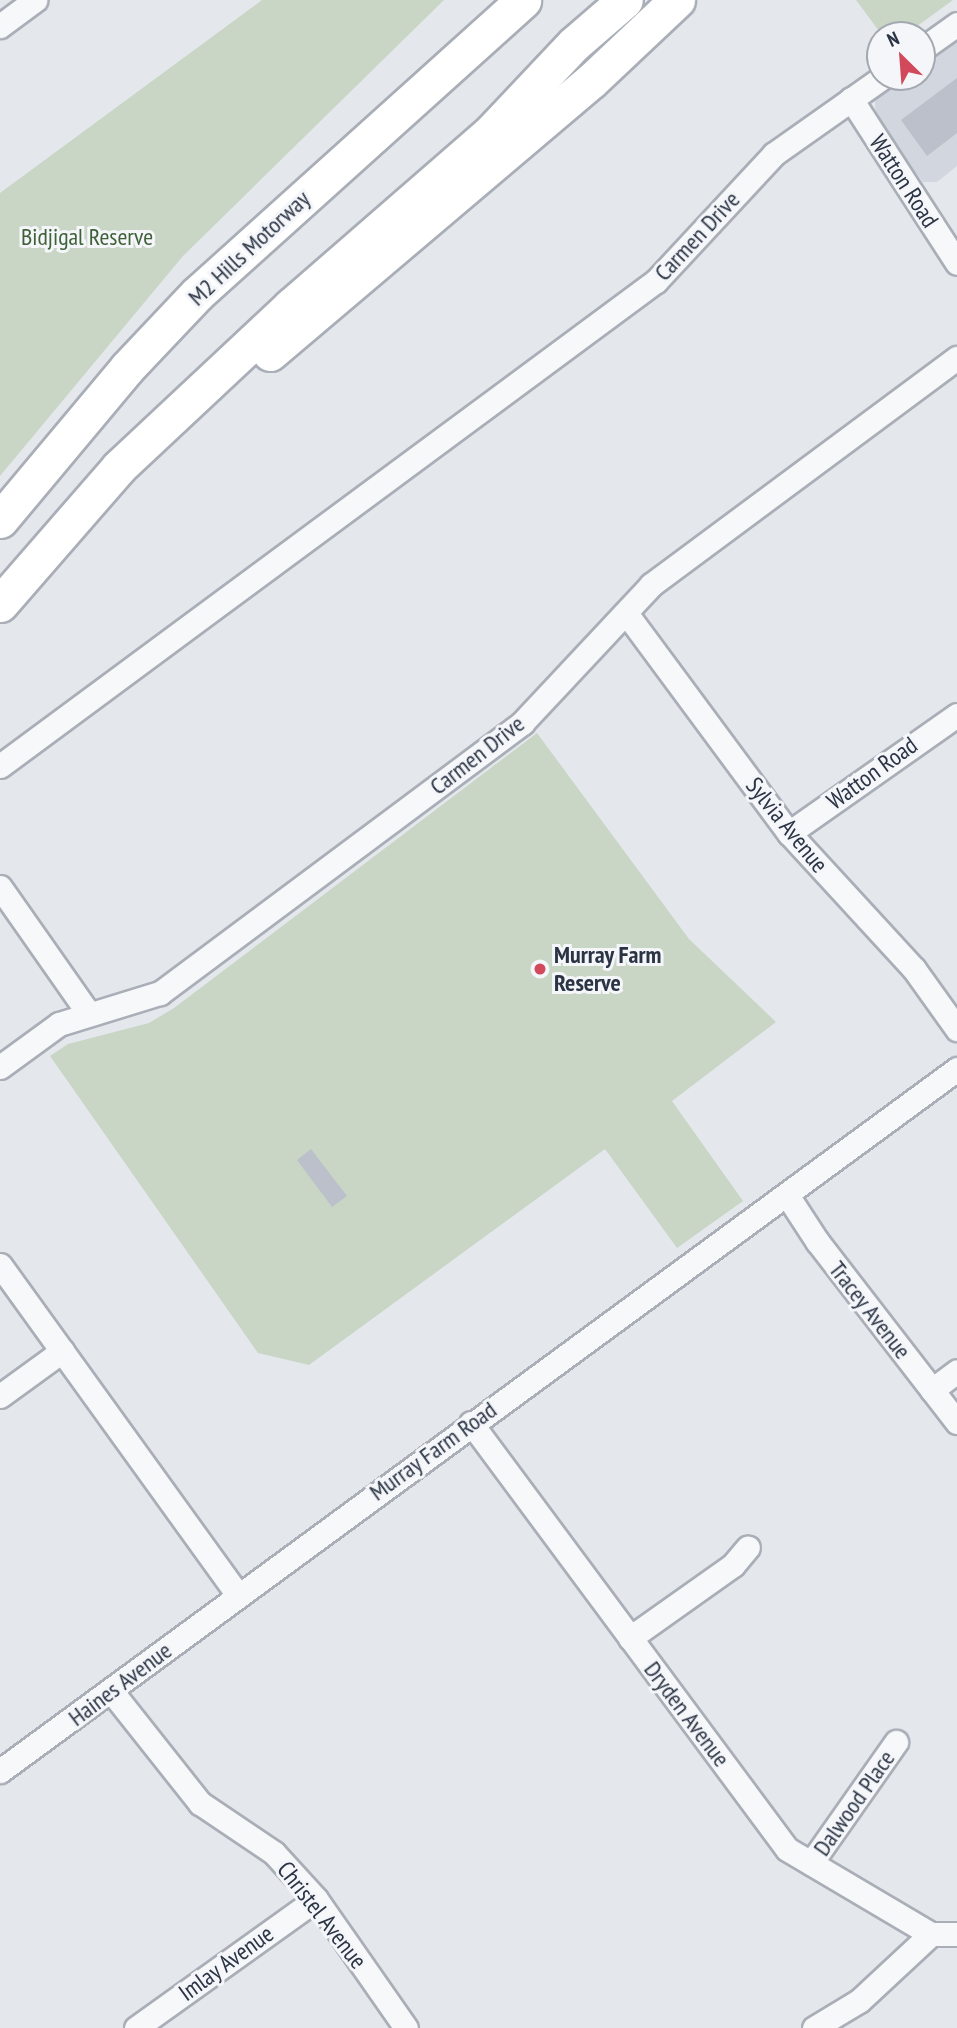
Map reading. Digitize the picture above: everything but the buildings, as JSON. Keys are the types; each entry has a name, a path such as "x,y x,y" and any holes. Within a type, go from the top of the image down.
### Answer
{"highway":[{"path":"270,228 317,164 496,0"},
{"name":"M2 Hills Motorway","path":"0,520 128,368 197,295 523,0"},
{"path":"0,604 119,467 291,306 490,133 574,44 625,0"},
{"path":"119,467 312,321 592,80 677,0"}],"street":[{"path":"0,26 35,0"},
{"path":"936,39 957,24"},
{"name":"Carmen Drive","path":"0,766 656,281 774,154 866,89"},
{"name":"Watton Road","path":"851,99 957,263"},
{"name":"Carmen Drive","path":"0,1067 59,1024 160,993 522,723 651,584 957,358"},
{"name":"Sylvia Avenue","path":"626,612 789,833 914,969 957,1029"},
{"name":"Watton Road","path":"789,833 957,715"},
{"path":"0,887 89,1014"},
{"name":"Murray Farm Road","path":"237,1594 957,1069"},
{"name":"Tracey Avenue","path":"787,1195 817,1241 957,1422"},
{"path":"0,1265 237,1594"},
{"path":"0,1396 62,1351"},
{"path":"932,1390 957,1371"},
{"name":"Dryden Avenue","path":"471,1423 787,1849 931,1934"},
{"path":"631,1638 733,1565 748,1546"},
{"name":"Haines Avenue","path":"0,1771 112,1692 237,1594"},
{"name":"Christel Avenue","path":"112,1692 200,1803 274,1853 316,1899 406,2028"},
{"name":"Dalwood Place","path":"811,1863 896,1742"},
{"name":"Imlay Avenue","path":"136,2028 316,1899"},
{"path":"814,2028 859,2001 931,1934 957,1934"}],"shaded area":[{"path":"957,38 957,166 937,182 923,182 876,121 875,100 886,91 936,91 936,53"}],"green space":[{"name":"Bidjigal Reserve","path":"262,0 444,0 183,256 0,476 0,193"},
{"path":"856,0 953,0 924,21 872,21"},
{"path":"537,733 689,939 776,1022 672,1101 743,1201 677,1248 605,1149 309,1365 258,1353 50,1056 68,1044 149,1023 174,1008"}],"place":[{"name":"Murray Farm Reserve","path":"540,969"}]}
